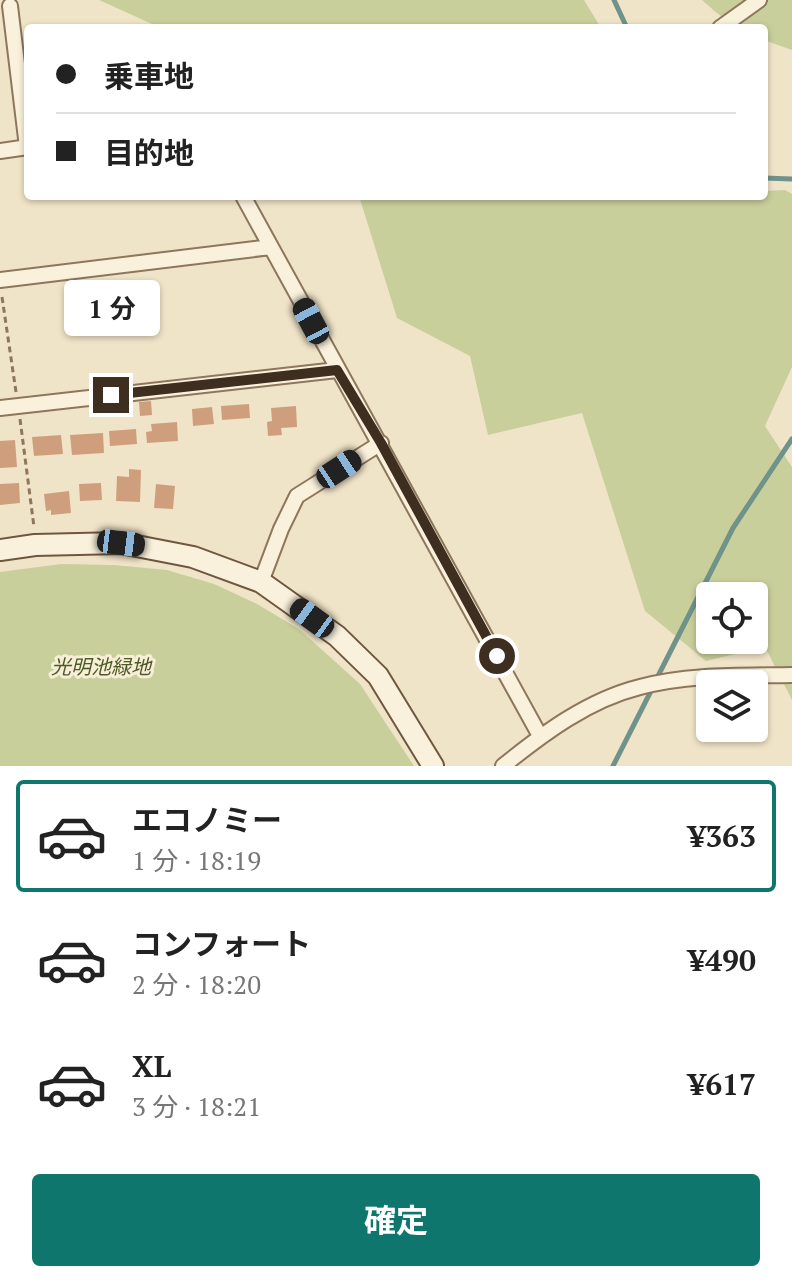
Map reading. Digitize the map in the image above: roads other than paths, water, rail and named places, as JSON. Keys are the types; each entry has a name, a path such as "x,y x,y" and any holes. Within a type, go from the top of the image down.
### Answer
{"street":[{"path":"726,24 759,0"},
{"path":"10,6 24,122"},
{"path":"0,151 24,147"},
{"path":"245,200 540,736"},
{"path":"0,280 271,247"},
{"path":"0,408 337,370"},
{"path":"261,582 297,496 381,443"},
{"path":"0,550 35,545 121,543 193,557 261,582 337,636 378,676 433,766"},
{"path":"503,766 540,736 608,697 639,687 683,679 792,675"}],"waterway":[{"path":"614,0 625,24"},
{"path":"768,178 792,179"},
{"path":"657,678 733,528 792,439"},
{"path":"613,766 653,687"}],"park label":[{"name":"光明池緑地","path":"101,666"}]}
